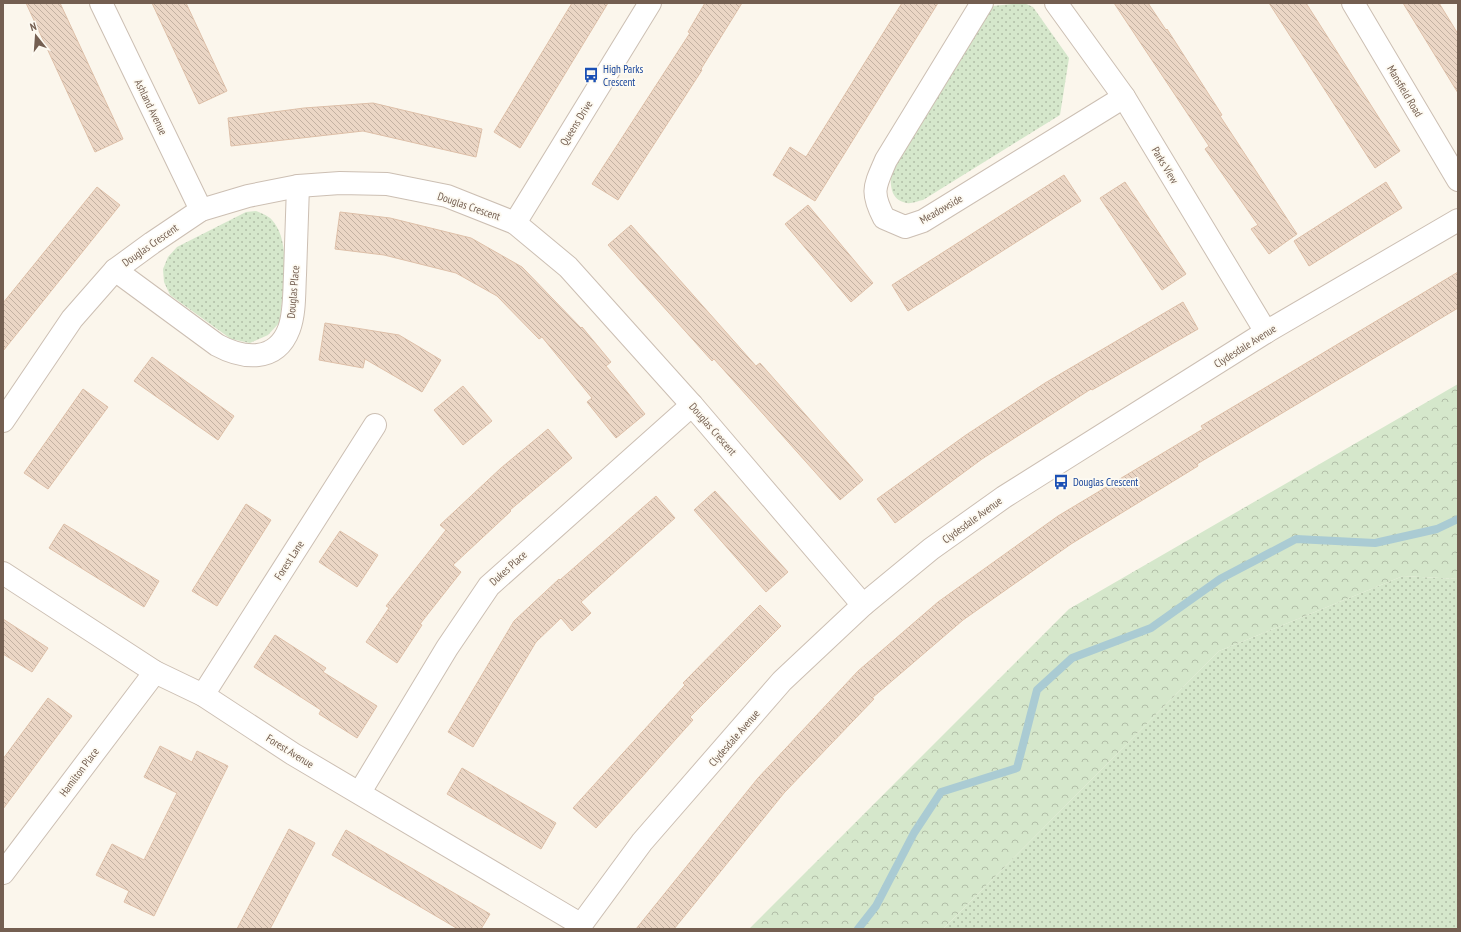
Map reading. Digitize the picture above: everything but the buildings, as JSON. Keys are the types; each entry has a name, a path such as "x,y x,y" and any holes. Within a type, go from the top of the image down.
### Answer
{"street":[{"name":"Ashland Avenue","path":"101,3 201,210"},
{"name":"Queens Drive","path":"515,223 650,3"},
{"name":"Meadowside","path":"982,3 886,160 875,186 878,206 884,218 905,227 923,221 1124,97"},
{"name":"Parks View","path":"1056,3 1124,97 1266,332"},
{"name":"Mansfield Road","path":"1352,3 1458,180"},
{"name":"Douglas Crescent","path":"3,421 72,319 115,270 201,210 248,196 298,186 340,183 387,184 447,196 515,223 568,267 692,405 863,605"},
{"name":"Douglas Place","path":"115,270 217,345 232,353 250,357 266,354 279,344 289,330 293,309 298,186"},
{"name":"Clydesdale Avenue","path":"579,927 642,842 782,681 863,605 931,549 1004,497 1266,332 1458,220"},
{"name":"Dukes Place","path":"360,792 447,648 489,586 692,405"},
{"name":"Forest Lane","path":"202,695 375,424"},
{"name":"Forest Avenue","path":"3,572 155,672 202,695 293,754 360,792 579,927"},
{"name":"Hamilton Place","path":"3,873 155,672"}],"green space":[{"path":"1024,3 1033,7 1069,58 1060,115 923,200 909,203 896,198 893,194 891,183 892,166 992,6"},
{"path":"256,211 271,219 278,230 282,242 285,269 280,322 268,335 250,343 231,339 170,295 164,282 163,269 168,257 177,247 246,212"},
{"path":"1458,384 1458,579 1403,576 1219,651 943,929 749,929 1069,609"},
{"path":"1403,576 1458,579 1458,929 943,929 1219,651"}],"waterway":[{"path":"858,929 876,906 914,833 941,792 1017,768 1037,690 1072,658 1151,628 1220,579 1296,539 1375,543 1437,529 1458,519"}],"place":[{"name":"High Parks Crescent","path":"591,75"},
{"name":"Douglas Crescent","path":"1061,482"}]}
